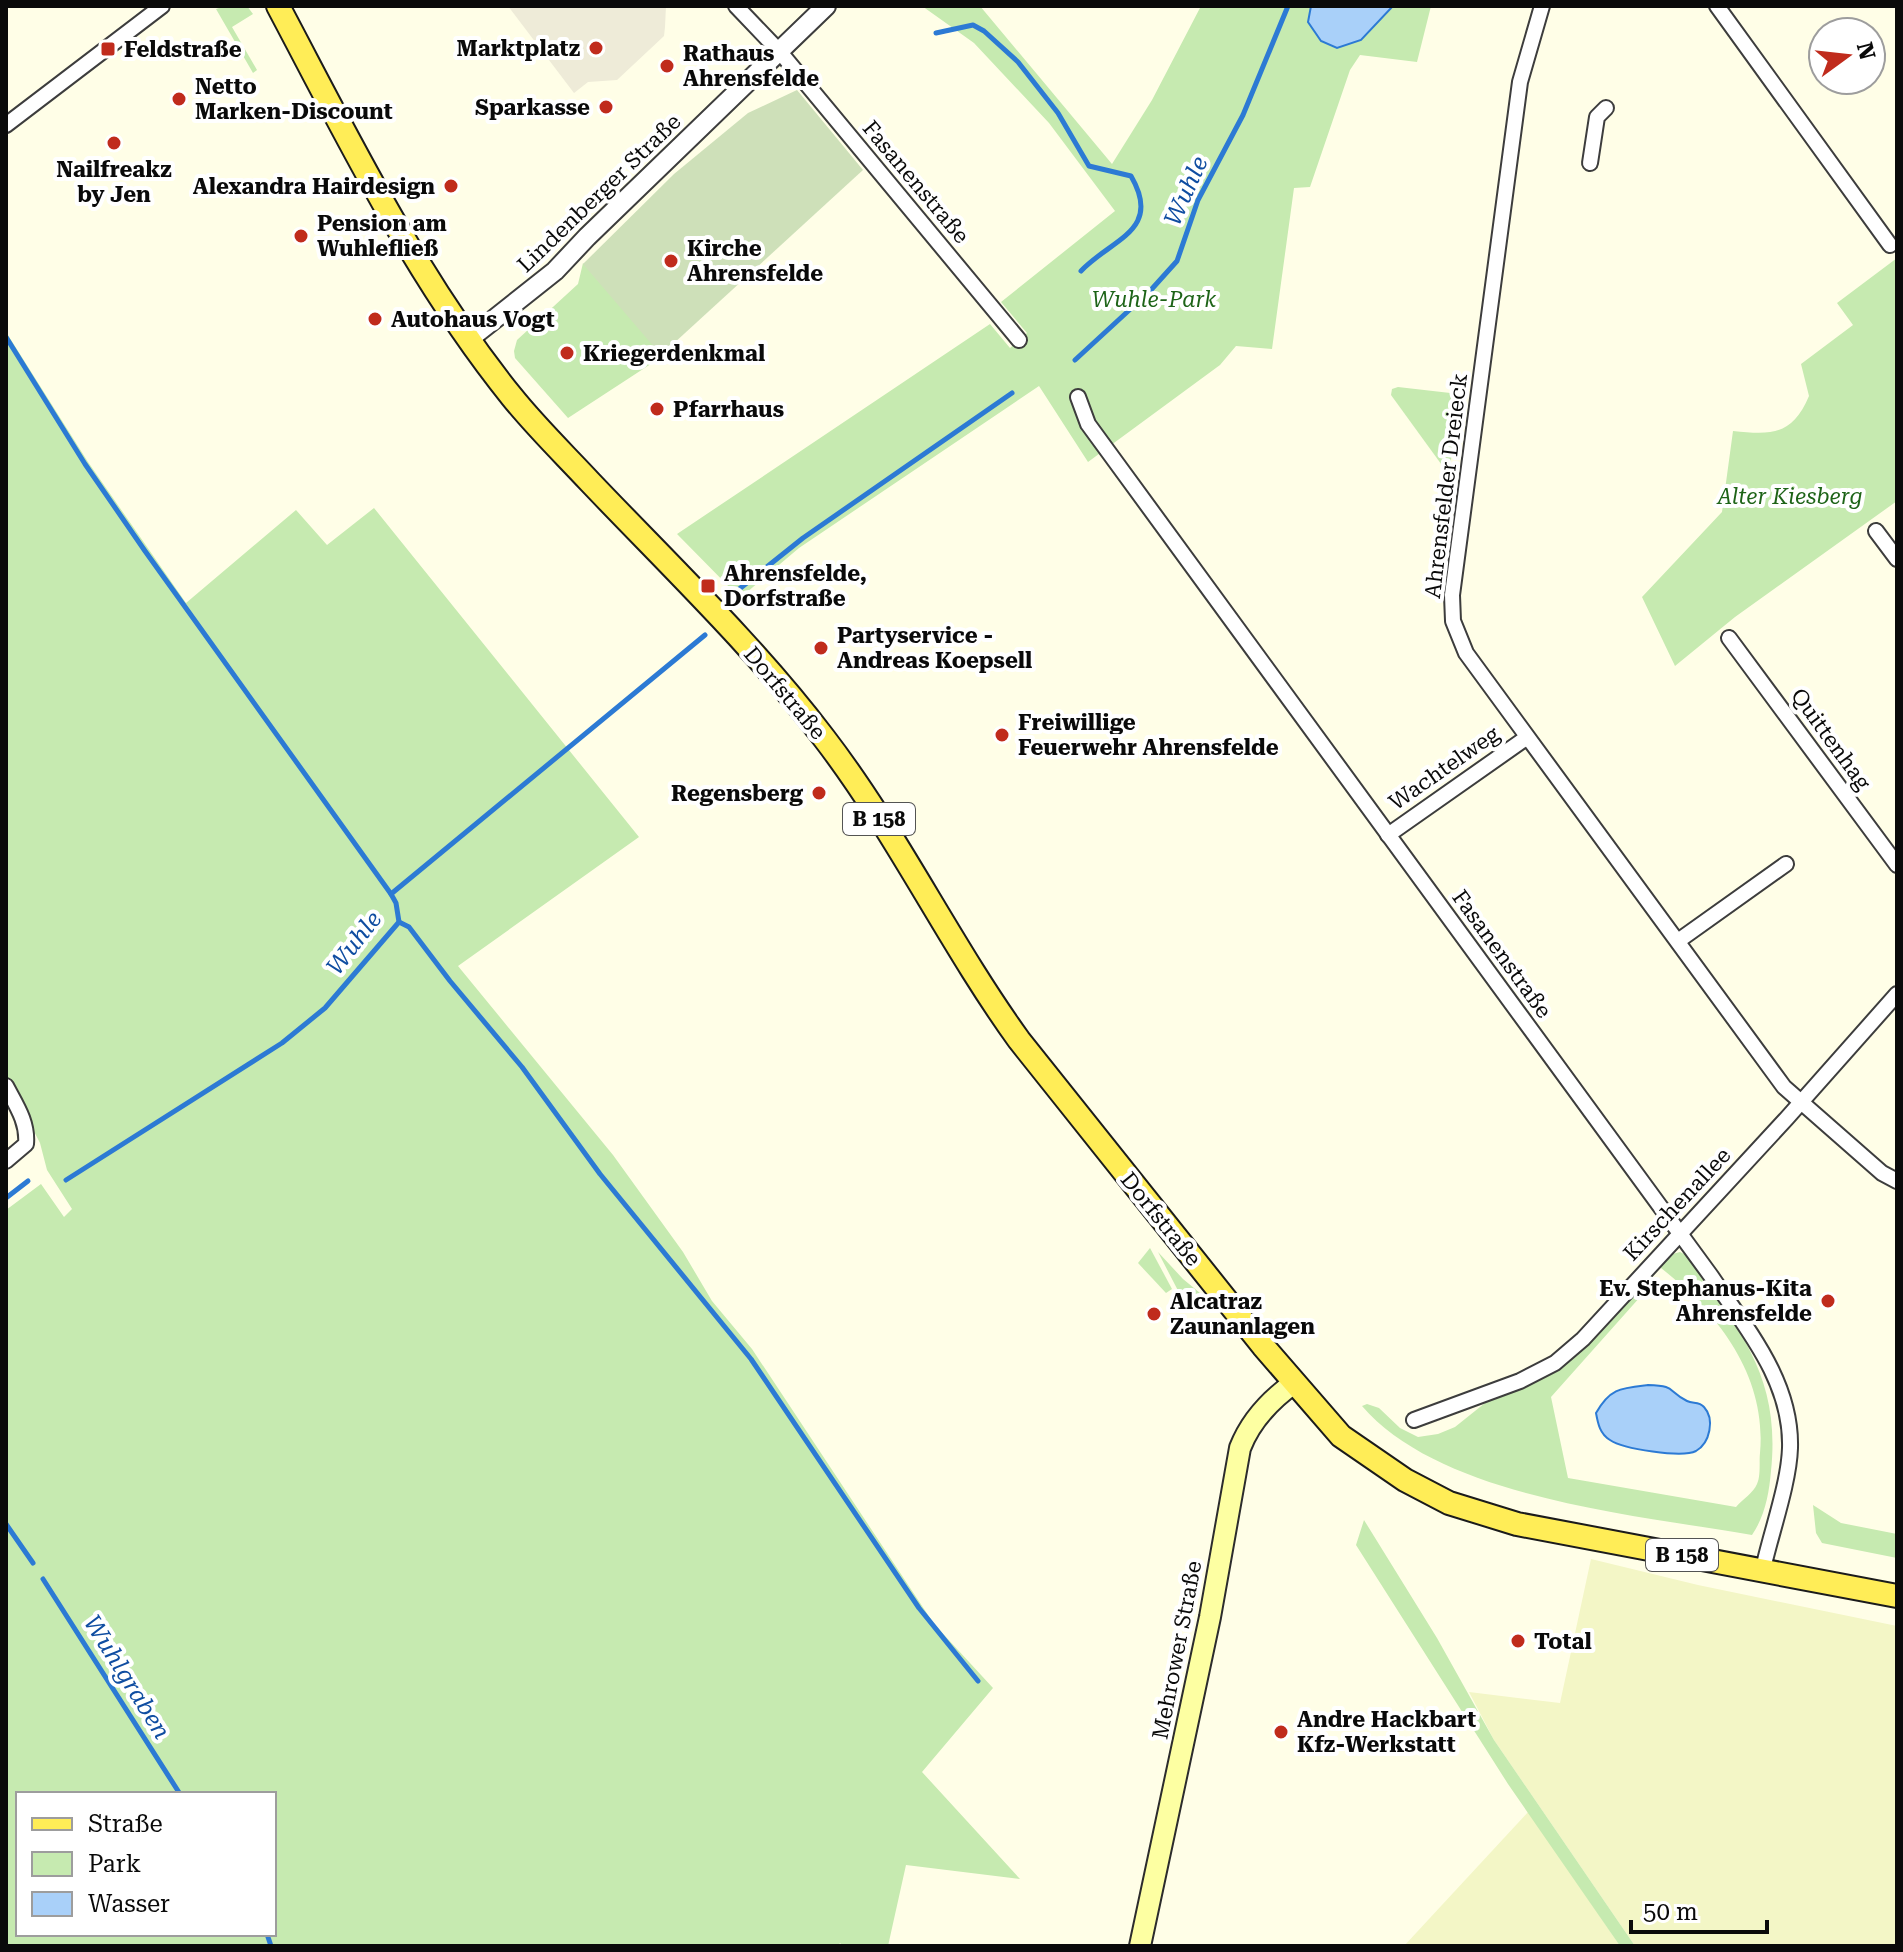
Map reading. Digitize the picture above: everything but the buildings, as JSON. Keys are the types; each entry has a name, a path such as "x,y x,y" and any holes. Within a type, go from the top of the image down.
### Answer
{"main road":[{"name":"Dorfstraße","path":"278,6 391,216 468,340 513,399 751,652 824,737 1019,1040 1294,1383"},
{"name":"B 158","path":"1294,1383 1341,1436 1405,1480 1449,1503 1517,1524 1897,1596"},
{"name":"Mehrower Straße","path":"1140,1946 1210,1617 1240,1448 1247,1430 1268,1404 1294,1383"}],"street":[{"path":"6,125 162,6"},
{"name":"Fasanenstraße","path":"736,6 780,52 1019,340"},
{"name":"Lindenberger Straße","path":"468,340 555,271 826,6"},
{"name":"Ahrensfelder Dreieck","path":"1542,6 1520,82 1452,595 1453,621 1459,640 1526,738 1784,1087 1882,1173 1897,1181"},
{"path":"1717,6 1890,245"},
{"path":"1590,163 1597,117 1606,108"},
{"name":"Fasanenstraße","path":"1078,397 1088,424 1711,1276 1770,1366 1785,1402 1790,1451 1763,1569"},
{"path":"1876,531 1897,559"},
{"name":"Quittenhag","path":"1729,638 1897,865"},
{"name":"Wachtelweg","path":"1388,835 1526,738"},
{"path":"1678,941 1786,864"},
{"name":"Kirschenallee","path":"1414,1420 1520,1381 1555,1363 1583,1339 1897,994"},
{"path":"6,1086 27,1135 26,1144 6,1161"}],"green space":[{"path":"247,6 253,14 232,27 257,70 253,73 216,9"},
{"name":"Wuhle-Park","path":"922,6 980,6 1112,164 1152,100 1201,6 1431,6 1417,62 1360,55 1350,70 1310,187 1294,188 1272,349 1236,346 1220,365 1088,462 1039,386 799,548 740,598 677,534 990,324 1010,348 1027,333 1001,302 1115,211 1049,123 974,43"},
{"path":"797,90 863,170 661,355 583,264 674,174 748,113"},
{"name":"Alter Kiesberg","path":"1897,258 1897,501 1735,617 1675,666 1642,597 1722,512 1733,431 1769,432 1788,426 1795,419 1809,396 1801,364 1853,325 1837,303"},
{"path":"583,263 663,356 568,418 515,358 514,351 517,340 578,284"},
{"path":"6,332 88,462 186,603 296,510 327,545 374,508 639,837 458,966 613,1155 683,1252 712,1301 752,1349 934,1624 993,1688 922,1772 1020,1879 906,1865 888,1946 843,1946 840,1943 838,1946 6,1946 6,1210 41,1184 64,1217 72,1209 47,1170 40,1143 6,1077"},
{"path":"1398,387 1459,394 1450,468 1444,468 1391,395 1392,389"},
{"path":"1150,1248 1172,1289 1166,1293 1138,1263"},
{"path":"1158,1252 1200,1293 1186,1306"},
{"path":"1680,1252 1690,1257 1725,1308 1753,1356 1763,1381 1772,1438 1771,1471 1766,1504 1752,1535 1598,1510 1490,1482 1440,1462 1397,1437 1362,1406 1367,1404 1379,1408 1400,1428 1418,1437 1455,1427 1485,1403 1514,1389 1642,1281 1649,1287 1551,1397 1568,1478 1736,1507 1753,1490 1759,1477 1760,1425 1756,1398 1747,1372 1719,1326 1702,1305 1661,1268 1660,1263 1669,1255"},
{"path":"1813,1505 1841,1523 1897,1534 1897,1558 1822,1543 1816,1533"},
{"path":"1364,1520 1437,1638 1494,1740 1635,1946 1620,1946 1508,1784 1356,1545"},
{"path":"1591,1559 1698,1585 1897,1626 1897,1946 1635,1946 1494,1740 1469,1692 1560,1703"},
{"path":"1529,1811 1620,1946 1404,1946"}],"shaded area":[{"name":"Marktplatz","path":"508,6 666,6 664,36 617,80 588,82 574,93"}],"water":[{"path":"1311,6 1393,6 1361,40 1337,48 1321,41 1308,22"},
{"path":"1648,1385 1668,1388 1687,1401 1704,1407 1710,1424 1708,1437 1696,1451 1678,1454 1653,1452 1617,1443 1604,1435 1596,1413 1606,1398 1623,1389"}],"waterway":[{"name":"Wuhle","path":"1075,360 1150,291 1177,261 1198,200 1243,115 1288,6"},
{"path":"936,33 973,25 984,31 1018,62 1058,113 1089,166 1131,176 1141,210 1137,222 1081,271"},
{"path":"6,337 85,464 145,551 391,894"},
{"name":"Wuhle","path":"738,590 803,538 1012,393"},
{"name":"Wuhle","path":"66,1180 282,1043 325,1008 399,922 391,894 705,635"},
{"path":"399,922 409,927 522,1067 600,1174 751,1359 919,1608 978,1681"},
{"name":"Wuhle","path":"6,1198 28,1181"},
{"name":"Wuhlgraben","path":"6,1524 33,1563"},
{"name":"Wuhlgraben","path":"43,1579 179,1792"},
{"name":"Wuhlgraben","path":"268,1936 271,1946"}],"place":[{"name":"Marktplatz","path":"596,48"},
{"name":"Feldstraße","path":"108,49"},
{"name":"Rathaus Ahrensfelde","path":"667,66"},
{"name":"Netto Marken-Discount","path":"179,99"},
{"name":"Sparkasse","path":"606,107"},
{"name":"Nailfreakz by Jen","path":"114,143"},
{"name":"Alexandra Hairdesign","path":"451,186"},
{"name":"Pension am Wuhlefließ","path":"301,236"},
{"name":"Kirche Ahrensfelde","path":"671,261"},
{"name":"Autohaus Vogt","path":"375,319"},
{"name":"Kriegerdenkmal","path":"567,353"},
{"name":"Pfarrhaus","path":"657,409"},
{"name":"Ahrensfelde, Dorfstraße","path":"708,586"},
{"name":"Partyservice - Andreas Koepsell","path":"821,648"},
{"name":"Freiwillige Feuerwehr Ahrensfelde","path":"1002,735"},
{"name":"Regensberg","path":"819,793"},
{"name":"Ev. Stephanus-Kita Ahrensfelde","path":"1828,1301"},
{"name":"Alcatraz Zaunanlagen","path":"1154,1314"},
{"name":"Total","path":"1518,1641"},
{"name":"Andre Hackbart Kfz-Werkstatt","path":"1281,1732"}]}
